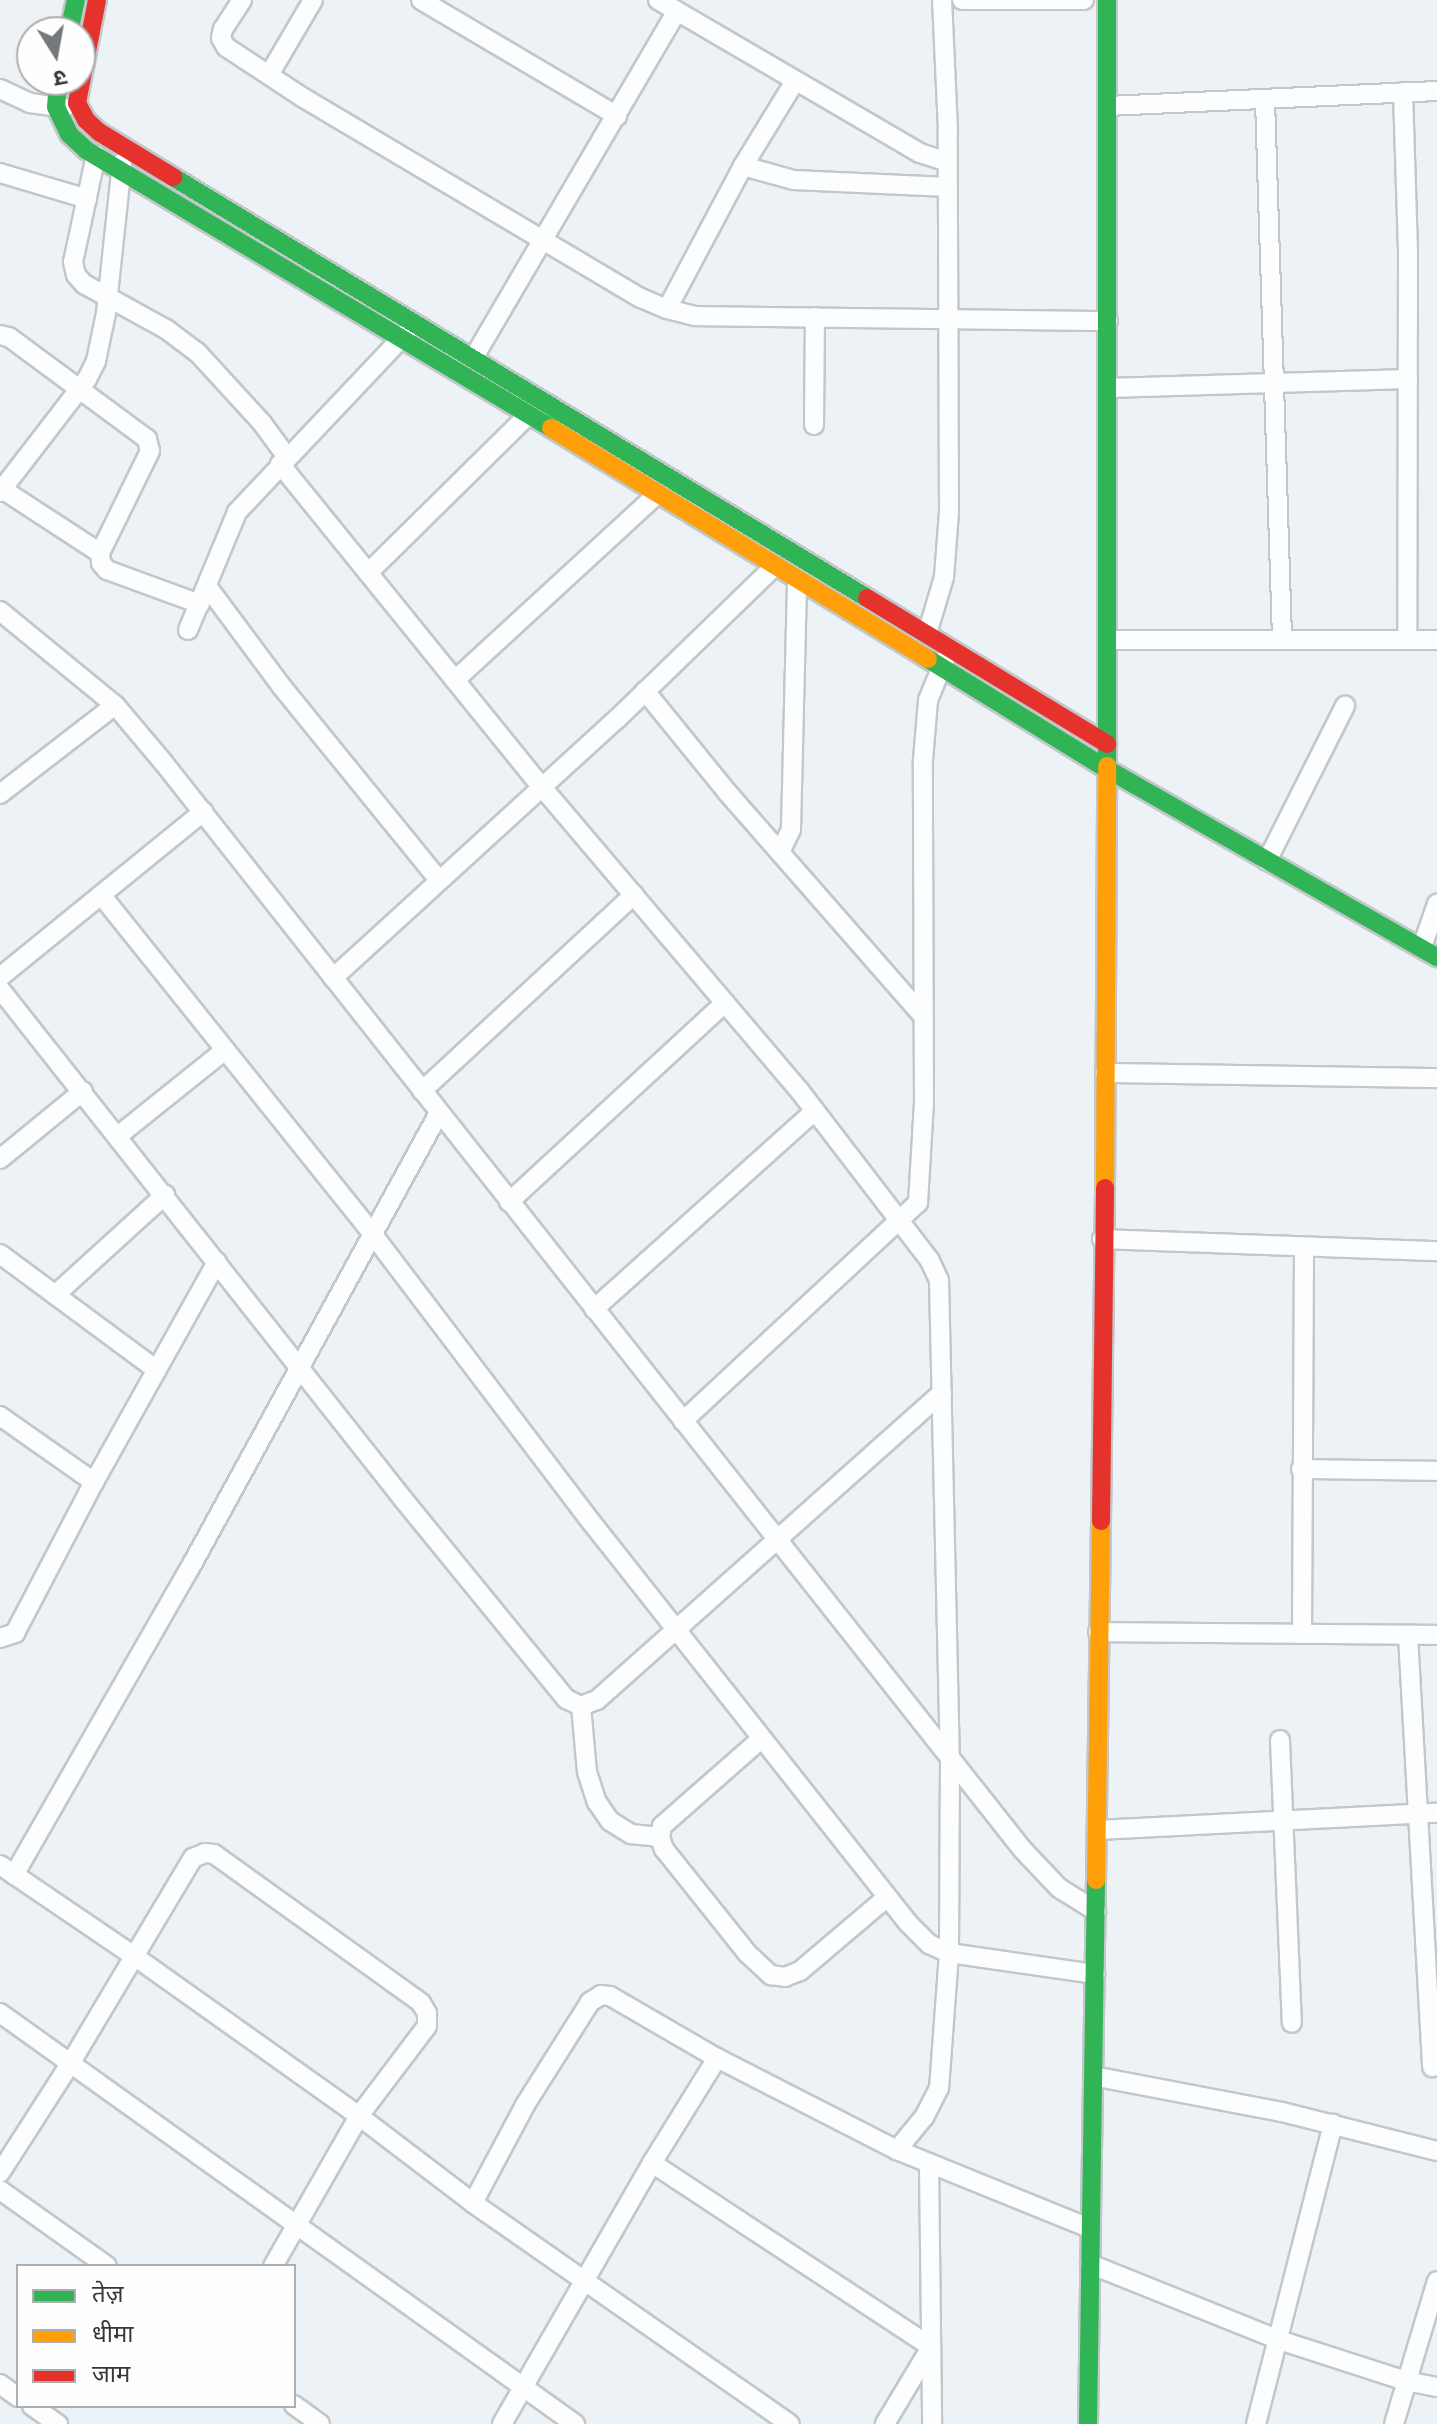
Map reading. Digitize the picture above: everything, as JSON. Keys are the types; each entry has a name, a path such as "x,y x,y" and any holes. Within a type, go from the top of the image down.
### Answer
{"street":[{"path":"97,0 78,92 80,111 99,132 1107,744"},
{"path":"242,0 223,29 221,38 226,47 545,241 641,298 667,309 695,316 1108,321"},
{"path":"269,75 313,0"},
{"path":"421,0 617,116"},
{"path":"658,0 920,153 948,162"},
{"path":"927,634 944,577 949,512 948,162 942,0"},
{"path":"962,0 1084,0"},
{"path":"1088,2424 1105,1073 1107,0"},
{"path":"474,357 545,241 677,11"},
{"path":"667,309 743,166 795,81"},
{"path":"0,89 30,103 80,111"},
{"path":"1107,106 1437,91"},
{"path":"1403,92 1408,379 1407,639"},
{"path":"57,96 56,107 69,134 96,155 1107,769 1430,952 1437,904"},
{"path":"1265,100 1282,639"},
{"path":"130,150 119,169 108,298 96,361 79,389 1,490 100,553 107,570 203,595 438,879"},
{"path":"96,155 73,262 76,275 108,298 166,329 197,352 262,423 283,460 368,573 541,786 815,1111 930,1261 939,1280 950,1759 949,1953 939,2088 924,2117 897,2150"},
{"path":"743,166 794,180 948,187"},
{"path":"1,176 87,199"},
{"path":"814,425 815,317"},
{"path":"188,630 237,512 283,460 403,339 414,321"},
{"path":"0,335 9,337 151,445 121,515 100,553"},
{"path":"1108,388 1408,379"},
{"path":"368,573 528,415"},
{"path":"455,680 657,494"},
{"path":"333,978 645,691 774,567"},
{"path":"780,852 791,829 797,581"},
{"path":"0,611 115,705 1032,1860 1059,1888 1096,1911"},
{"path":"1108,640 1437,640"},
{"path":"683,1421 900,1224 918,1203 921,1194 923,760 928,700 940,667 951,649"},
{"path":"645,691 923,1016"},
{"path":"2,789 115,705"},
{"path":"1267,861 1345,706"},
{"path":"0,977 203,812"},
{"path":"422,1091 634,895"},
{"path":"102,896 374,1236 592,1523 886,1898 929,1944 949,1953 1095,1974"},
{"path":"0,989 119,1135 298,1367 566,1699 581,1706 597,1700 678,1630 942,1393"},
{"path":"509,1202 725,1003"},
{"path":"119,1135 225,1050"},
{"path":"1105,1073 1437,1078"},
{"path":"0,1159 83,1091"},
{"path":"594,1309 815,1111"},
{"path":"439,1113 183,1581 7,1870 134,1956 359,2116 473,2203 790,2424"},
{"path":"55,1295 165,1195"},
{"path":"1102,1239 1437,1251"},
{"path":"1302,1634 1304,1247"},
{"path":"0,1254 157,1370"},
{"path":"0,1638 15,1633 94,1482 217,1262"},
{"path":"0,1416 94,1482"},
{"path":"1301,1469 1437,1471"},
{"path":"1098,1632 1437,1635"},
{"path":"1408,1635 1428,1813 1432,2067"},
{"path":"581,1706 587,1772 597,1802 610,1821 631,1834 660,1837"},
{"path":"761,1739 662,1826 660,1837 664,1849 747,1953 771,1975 785,1977 800,1971 886,1898"},
{"path":"1280,1740 1292,2023"},
{"path":"1097,1830 1428,1813"},
{"path":"0,2173 70,2064 193,1858 205,1853 214,1854 421,2003 427,2013 427,2026 359,2116 274,2264"},
{"path":"473,2203 525,2105 590,2002 601,1995 610,1996 717,2058 897,2150 1089,2228"},
{"path":"0,2013 298,2223 575,2424"},
{"path":"502,2424 586,2283 652,2163 717,2058"},
{"path":"1093,2076 1164,2087 1333,2124 1437,2151"},
{"path":"1256,2424 1333,2124"},
{"path":"652,2163 931,2347"},
{"path":"929,2165 932,2424"},
{"path":"0,2190 104,2264"},
{"path":"1090,2264 1279,2340 1406,2381 1437,2387"},
{"path":"1394,2424 1437,2281"},
{"path":"885,2424 931,2347"},
{"path":"296,2406 320,2424"},
{"path":"35,2408 58,2424"}],"traffic: fast":[{"path":"72,16 76,0"},
{"path":"1107,0 1107,766"},
{"path":"57,96 56,107 69,134 86,150 551,428"},
{"path":"173,177 867,598"},
{"path":"928,659 1107,769 1437,957"},
{"path":"1088,2424 1096,1880"}],"traffic: slow":[{"path":"551,428 928,659"},
{"path":"1105,1188 1107,766"},
{"path":"1096,1880 1101,1521"}],"traffic: jam":[{"path":"97,0 77,103 86,120 99,132 173,177"},
{"path":"867,598 1107,744"},
{"path":"1101,1521 1105,1188"}]}
